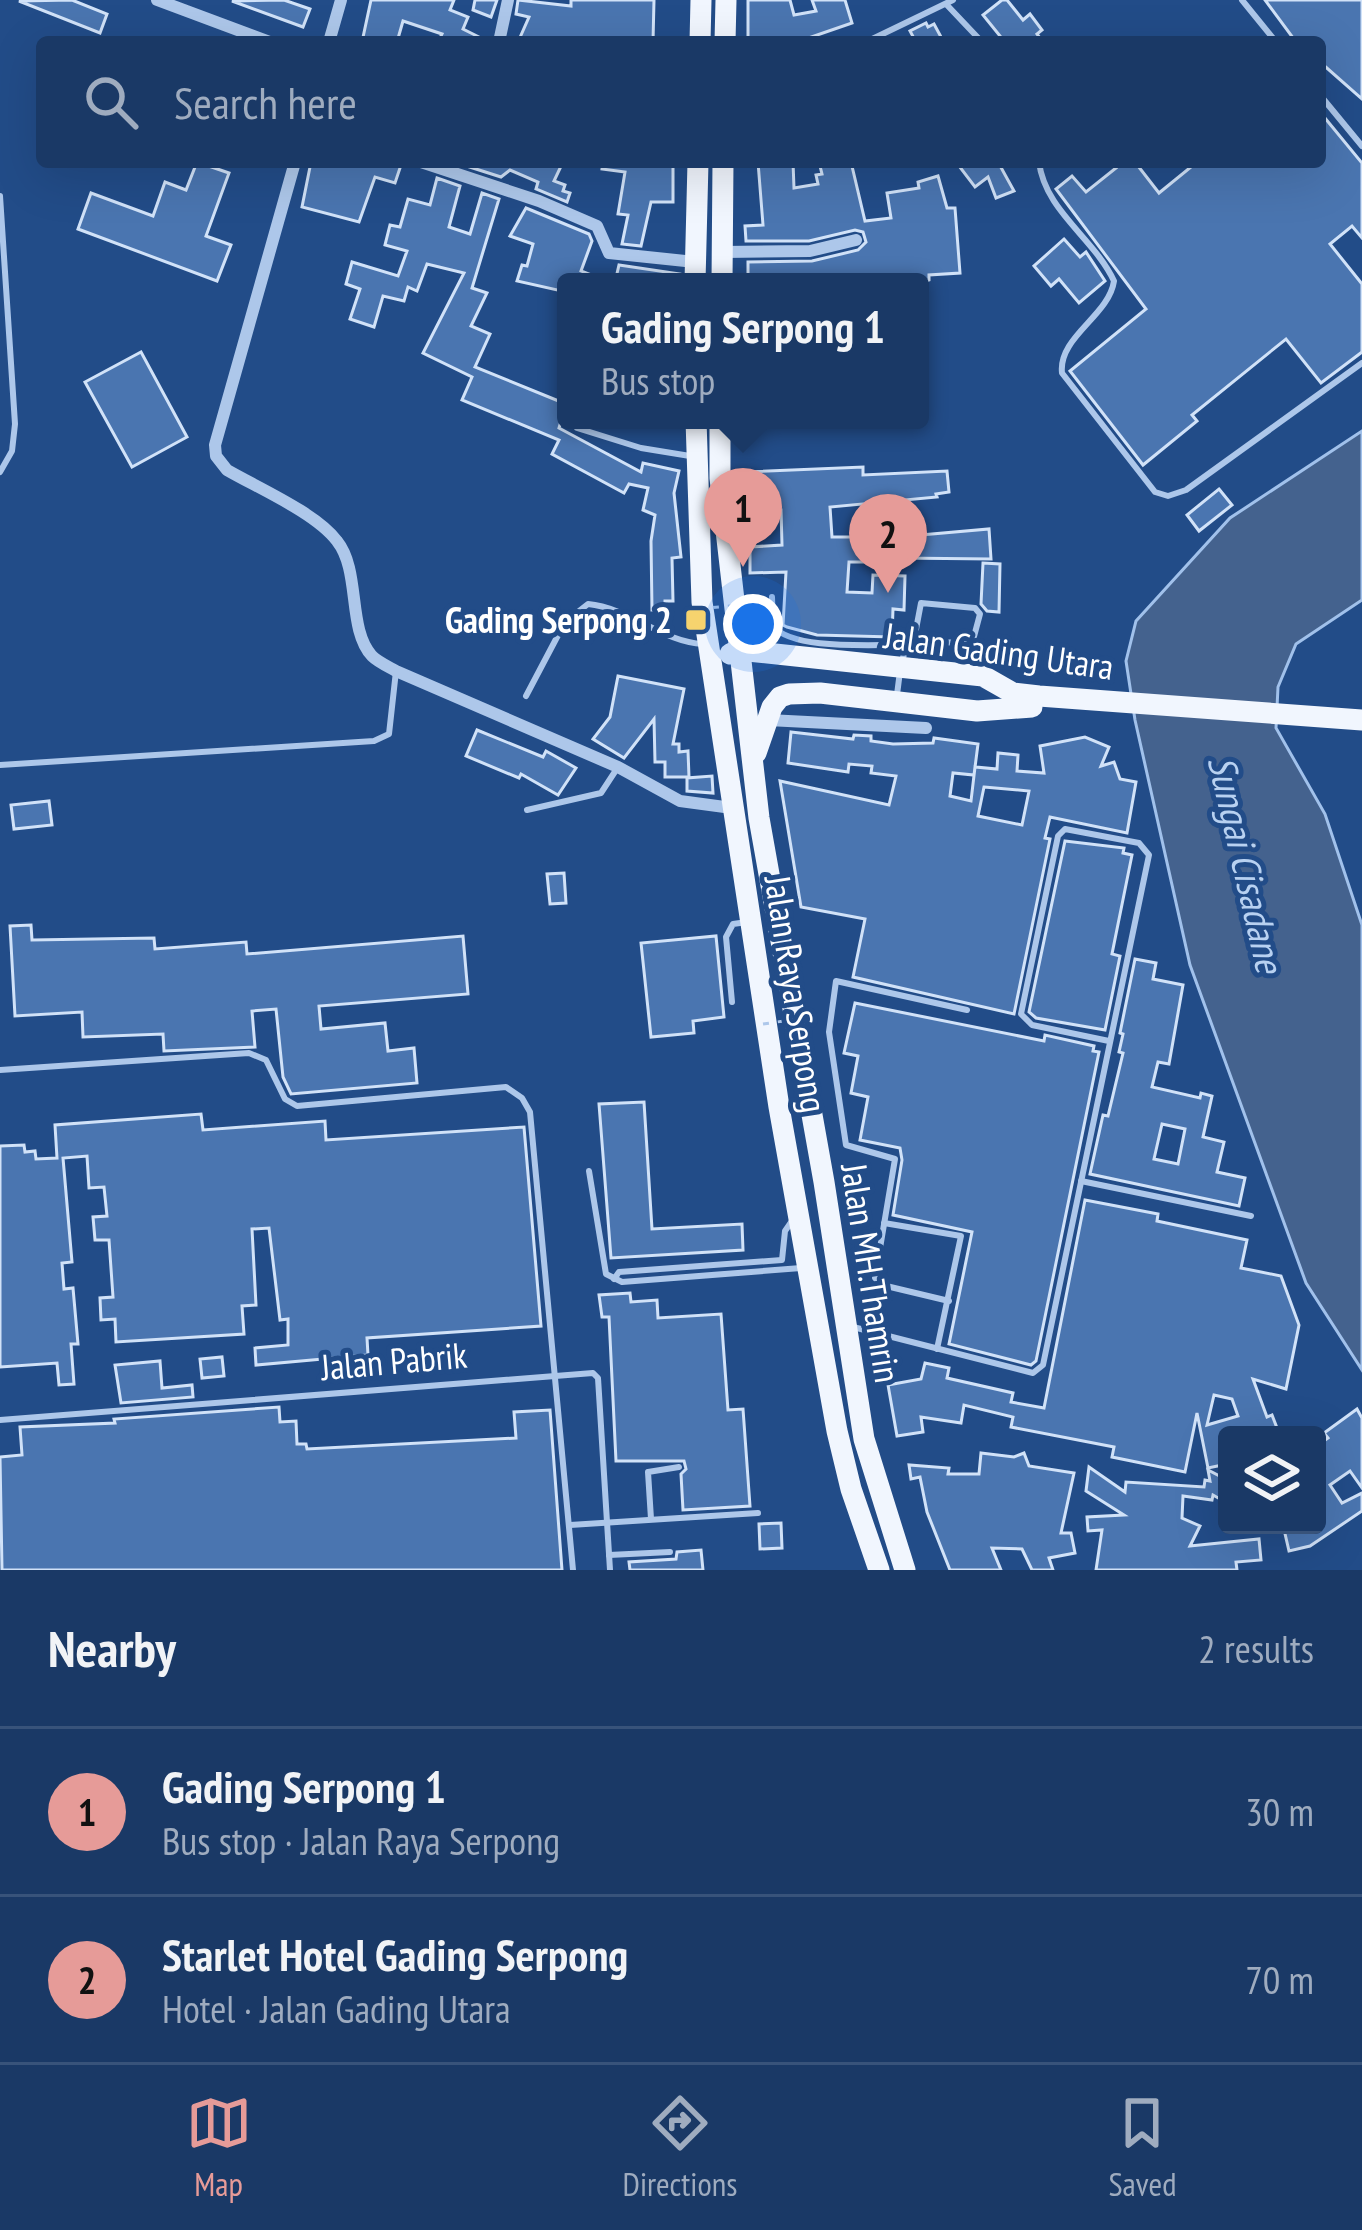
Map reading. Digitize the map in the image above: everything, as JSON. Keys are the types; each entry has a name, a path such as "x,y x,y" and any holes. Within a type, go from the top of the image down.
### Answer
{"main road":[{"path":"700,36 701,0"},
{"path":"725,0 725,36"},
{"path":"695,272 698,168"},
{"path":"722,273 723,168"},
{"name":"Jalan Raya Serpong","path":"696,429 702,602 732,808 837,1431 879,1570"},
{"path":"713,677 725,656 738,650 720,478 721,429"},
{"name":"Jalan Gading Utara","path":"738,650 907,655 983,676 1013,694 1040,702 1362,732"},
{"name":"Jalan MH.Thamrin","path":"738,650 759,818 864,1439 905,1570"},
{"name":"Jalan Gading Utara","path":"767,720 780,697 820,693 977,711 1040,702 1362,720"},
{"path":"754,758 767,720"}],"street":[{"path":"157,0 254,36"},
{"path":"331,36 341,0"},
{"path":"500,36 508,0"},
{"path":"293,168 214,445 216,456 227,470 323,527 338,541 347,558 363,639 372,656 396,671 618,767 680,801 732,808"},
{"path":"456,169 597,226 609,253 695,272"},
{"path":"723,252 810,251 856,240"},
{"path":"767,720 926,728"}],"lane":[{"path":"1242,0 1271,36"},
{"path":"879,36 950,2 977,36"},
{"path":"1326,102 1362,146"},
{"path":"1039,168 1056,206 1114,281 1111,294 1063,356 1062,373 1151,490 1168,496 1186,490 1362,363"},
{"path":"0,196 15,424 13,451 0,472"},
{"path":"580,429 640,448 696,457"},
{"path":"772,597 773,626 782,636 907,655 972,644 980,614 975,608 921,603 907,655 896,704"},
{"path":"526,696 565,622 589,604 607,606 680,640 708,644"},
{"path":"0,765 374,741 389,734 396,671"},
{"path":"527,810 601,793 618,767"},
{"path":"845,1325 1033,1373 1040,1370 1082,1181 1148,850 1139,842 1066,829 1058,836 1021,1014 1032,1025 1109,1041"},
{"path":"732,1002 728,929 751,921"},
{"path":"949,1301 874,1279 895,1160 846,1144 829,1031 836,980 968,1010"},
{"path":"0,1070 249,1053 266,1060 286,1099 297,1106 506,1087 522,1098 530,1112 573,1570"},
{"path":"589,1171 606,1274 622,1282 782,1260 785,1231 800,1214"},
{"path":"1082,1181 1252,1216"},
{"path":"883,1223 961,1236 937,1349"},
{"path":"742,1268 808,1268"},
{"name":"Jalan Pabrik","path":"0,1420 593,1373 598,1378 610,1570"},
{"path":"651,1521 648,1472 679,1467"},
{"path":"570,1525 758,1513"},
{"path":"609,1555 670,1552"}],"path":[{"path":"698,609 740,604"},
{"path":"763,1024 798,1019"}],"water":[{"name":"Sungai Cisadane","path":"1362,431 1362,600 1296,644 1278,687 1276,728 1325,814 1362,925 1362,1370 1306,1283 1190,965 1126,661 1136,621 1230,518"}],"building":[{"path":"72,0 107,14 100,33 19,1"},
{"path":"284,0 310,9 303,27 232,1"},
{"path":"371,0 454,0 450,10 468,17 463,29 477,36 441,36 403,21 399,36 363,36"},
{"path":"475,0 497,0 491,17 473,10"},
{"path":"518,0 571,6 571,0 654,0 653,36 521,36 529,17 516,14"},
{"path":"748,0 790,0 794,15 816,11 812,0 845,0 852,23 814,36 748,36"},
{"path":"1007,0 1023,20 1030,14 1042,30 1038,36 1000,36 983,15"},
{"path":"1265,0 1362,0 1362,99 1326,67 1326,36 1292,36"},
{"path":"934,24 940,36 913,36 910,31"},
{"path":"1326,119 1362,163 1362,238 1352,226 1330,244 1362,284 1362,352 1321,383 1286,339 1192,415 1197,421 1143,465 1070,371 1146,309 1056,189 1072,176 1086,192 1116,168 1140,168 1159,193 1190,168 1326,168"},
{"path":"195,168 229,173 206,236 231,245 217,281 78,229 91,193 153,216 165,182 186,190"},
{"path":"310,168 400,168 395,183 375,177 359,222 302,207"},
{"path":"473,168 560,168 554,181 570,193 567,202 536,189 538,182 510,170 501,177"},
{"path":"673,168 673,202 651,202 641,246 622,244 628,215 618,214 625,172 602,169"},
{"path":"758,168 793,168 794,188 818,184 820,168 852,168 865,221 891,218 887,193 919,188 918,182 938,176 947,208 955,208 960,273 748,273 748,262 812,261 858,250 866,242 863,232 855,230 809,241 746,241 745,226 763,225"},
{"path":"961,168 1001,168 1014,191 996,198 988,177 975,187"},
{"path":"437,178 460,186 449,227 470,234 482,193 499,199 472,288 487,293 471,326 490,334 475,367 557,400 557,429 641,472 643,463 679,471 674,493 681,557 672,558 673,601 665,601 665,610 652,610 655,515 643,510 648,488 629,484 624,493 552,454 559,440 462,400 472,377 423,353 464,273 427,264 417,291 408,287 404,301 383,296 374,327 350,319 360,289 346,284 352,262 398,276 407,251 385,245 390,225 400,227 408,199 430,205"},
{"path":"526,208 589,234 592,241 581,271 586,273 557,273 557,290 517,281 533,244 510,236"},
{"path":"1064,239 1080,257 1086,252 1105,281 1079,303 1059,279 1051,286 1034,266"},
{"path":"619,265 673,273 617,273"},
{"path":"141,352 187,437 132,467 85,382"},
{"path":"863,467 863,475 947,471 949,492 830,507 832,537 989,529 991,559 899,558 899,545 874,548 874,562 849,562 847,592 872,593 873,575 905,576 904,610 893,609 892,637 817,635 787,627 783,625 786,572 750,573 750,547 782,545 781,510 745,511 747,472"},
{"path":"1219,489 1232,505 1199,531 1187,515"},
{"path":"983,563 1000,564 999,612 987,611 981,604"},
{"path":"618,676 684,689 673,744 679,744 679,752 688,751 689,777 665,777 665,762 655,762 654,719 624,758 593,739 610,717"},
{"path":"477,730 543,757 546,751 576,768 558,795 521,774 519,778 466,756"},
{"path":"791,732 853,739 854,735 871,736 871,741 893,744 933,743 934,738 978,744 975,767 997,769 998,753 1018,755 1017,771 1044,773 1040,746 1085,737 1109,747 1101,766 1114,762 1120,779 1136,782 1127,833 1050,817 1045,838 1050,839 1014,1014 853,977 865,919 801,907 780,781 889,805 896,776 871,773 872,766 849,764 848,772 788,763","holes":["975,770 971,801 950,796 953,773 974,775","984,787 1029,791 1022,825 978,816"]},
{"path":"712,776 713,793 687,791 687,778"},
{"path":"49,801 52,825 14,829 11,805"},
{"path":"1065,841 1124,848 1123,853 1132,855 1112,954 1120,956 1105,1030 1036,1018 1029,1012"},
{"path":"564,873 566,903 550,904 547,874"},
{"path":"31,925 32,940 154,938 155,949 246,942 247,954 463,936 468,994 319,1006 321,1029 385,1023 388,1051 414,1048 417,1083 291,1094 283,1077 276,1009 252,1011 255,1047 164,1051 163,1034 83,1037 82,1012 15,1016 10,926"},
{"path":"716,936 724,1017 693,1021 694,1033 651,1037 641,943"},
{"path":"1135,959 1156,963 1153,979 1183,985 1169,1064 1158,1062 1152,1087 1200,1098 1201,1093 1212,1096 1203,1137 1224,1142 1217,1172 1245,1178 1239,1206 1090,1174 1123,1053 1119,1052","holes":["1162,1124 1185,1129 1178,1164 1154,1159"]},
{"path":"855,1003 1044,1041 1045,1035 1094,1046 1093,1051 1099,1052 1036,1361 1031,1365 949,1344 972,1232 893,1215 900,1148 860,1140 868,1097 851,1093 858,1056 844,1053"},
{"path":"644,1102 652,1229 742,1224 743,1250 611,1258 599,1104"},
{"path":"201,1114 203,1130 325,1121 326,1140 524,1127 541,1326 367,1338 368,1355 256,1365 255,1348 288,1345 288,1319 280,1320 269,1228 252,1229 256,1305 242,1306 244,1334 116,1342 115,1319 101,1320 100,1298 113,1297 109,1240 95,1240 93,1217 107,1216 104,1187 89,1188 87,1156 63,1158 72,1262 62,1263 64,1289 73,1288 78,1344 71,1344 74,1384 59,1385 57,1363 0,1367 0,1146 24,1145 25,1152 35,1151 36,1159 57,1158 55,1125"},
{"path":"1085,1200 1158,1214 1157,1221 1247,1240 1241,1268 1281,1276 1299,1325 1286,1389 1253,1379 1267,1417 1272,1415 1276,1426 1218,1426 1218,1466 1208,1468 1197,1413 1185,1472 1112,1457 1114,1447 1011,1427 1013,1417 964,1405 961,1423 921,1417 923,1432 897,1436 888,1385 921,1379 925,1363 949,1368 947,1378 1013,1393 1011,1402 1044,1408","holes":["1214,1395 1232,1399 1238,1416 1207,1425"]},
{"path":"630,1293 631,1302 657,1300 658,1318 721,1314 728,1410 743,1409 750,1506 683,1510 684,1461 616,1461 609,1317 602,1317 599,1295"},
{"path":"222,1357 224,1376 202,1378 200,1359"},
{"path":"160,1361 162,1388 192,1385 193,1397 121,1403 115,1365"},
{"path":"279,1407 280,1422 296,1421 297,1444 306,1444 307,1449 516,1438 514,1412 550,1410 562,1570 2,1570 0,1457 22,1455 20,1427"},
{"path":"1357,1409 1362,1418 1362,1488 1350,1471 1330,1485 1342,1503 1362,1493 1362,1511 1310,1546 1289,1551 1285,1534 1326,1534 1326,1432"},
{"path":"981,1453 1014,1457 1024,1453 1029,1466 1074,1473 1061,1533 1071,1533 1075,1553 1049,1558 1053,1570 1032,1570 1022,1549 992,1548 1001,1570 950,1570 927,1512 920,1477 911,1479 909,1465 949,1468 948,1474 979,1474"},
{"path":"1089,1467 1125,1492 1126,1482 1204,1487 1205,1480 1210,1481 1208,1470 1218,1475 1218,1498 1183,1496 1182,1518 1200,1526 1190,1546 1259,1539 1261,1560 1236,1562 1237,1570 1096,1570 1102,1530 1088,1531 1087,1517 1124,1515 1086,1491"},
{"path":"781,1523 782,1548 760,1549 759,1524"},
{"path":"701,1550 703,1570 630,1570 629,1562 676,1559 677,1552"}],"place":[{"name":"Gading Serpong 1","path":"743,567"},
{"name":"Starlet Hotel Gading Serpong","path":"888,593"},
{"name":"Gading Serpong 2","path":"696,620"}]}
